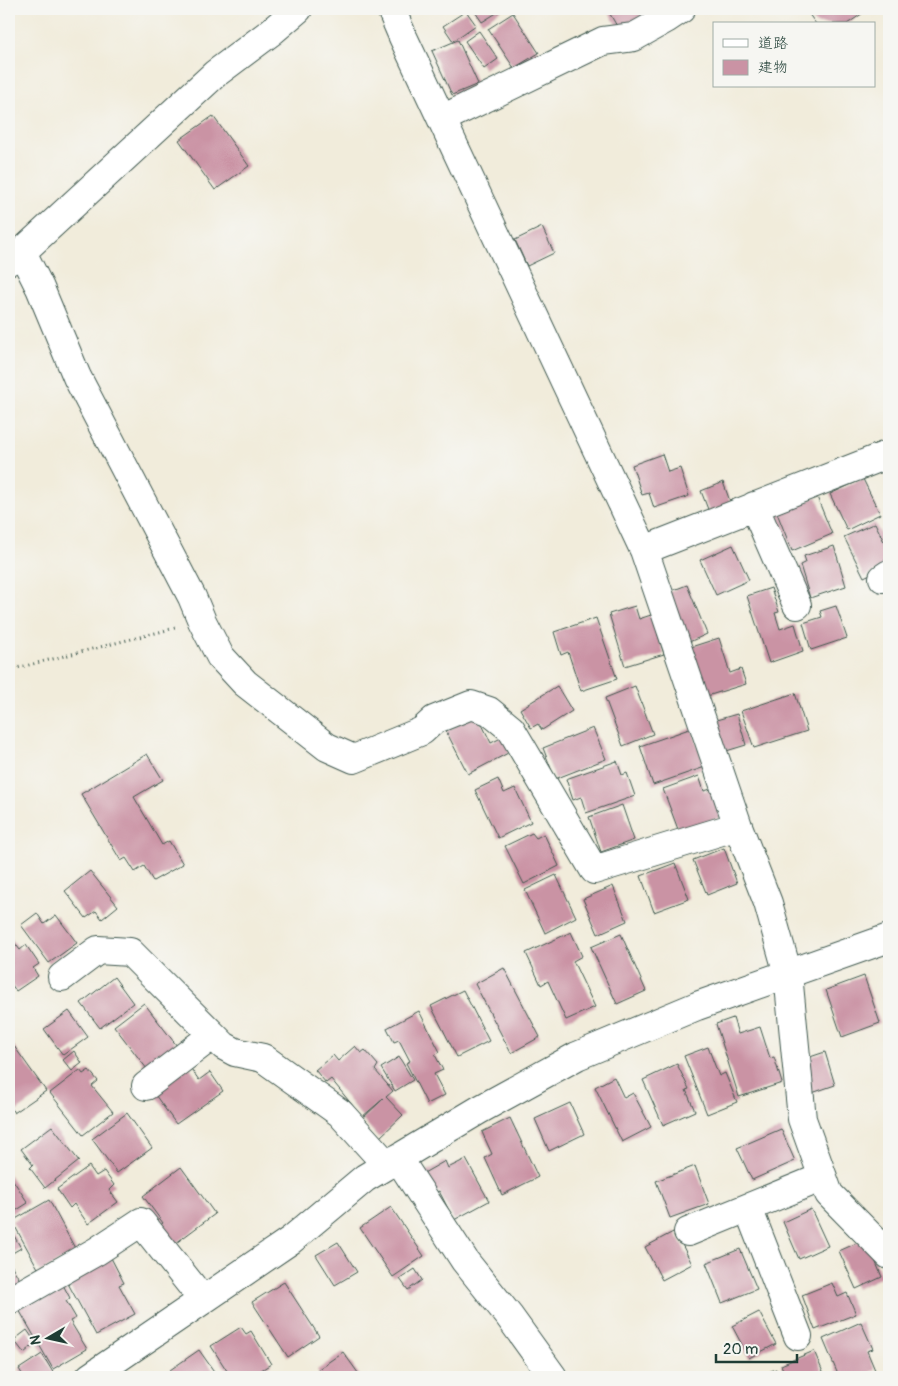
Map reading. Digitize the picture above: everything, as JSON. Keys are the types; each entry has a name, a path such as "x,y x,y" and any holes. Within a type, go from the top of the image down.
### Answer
{"street":[{"path":"298,9 216,74 15,256 40,288 77,377 192,597 220,656 245,683 327,747 354,759 422,731 434,720 471,705 489,711 511,729 594,870 738,826"},
{"path":"391,9 644,550 738,826 768,903 788,974 802,1119 829,1194 889,1254"},
{"path":"442,119 603,41 634,37 681,9"},
{"path":"644,550 889,455"},
{"path":"754,506 797,605"},
{"path":"90,1377 291,1240 365,1178 479,1110 577,1056 697,1006 889,938"},
{"path":"62,977 98,950 130,952 224,1046 235,1052 263,1058 340,1113 392,1161 553,1377"},
{"path":"146,1086 213,1035"},
{"path":"688,1232 824,1177"},
{"path":"748,1208 798,1336"},
{"path":"9,1301 97,1251 141,1222 203,1300"}],"path":[{"path":"9,670 202,621"}],"building":[{"path":"473,9 503,9 482,22"},
{"path":"607,9 661,9 621,33"},
{"path":"869,9 850,22 815,22 806,10"},
{"path":"466,11 476,25 453,41 443,26"},
{"path":"513,13 539,53 514,68 488,29"},
{"path":"479,31 498,59 484,69 465,41"},
{"path":"458,40 478,84 452,95 432,51"},
{"path":"213,116 249,166 215,190 179,140"},
{"path":"542,227 554,253 527,266 515,240"},
{"path":"662,454 668,472 680,468 689,496 654,508 649,493 642,495 632,465"},
{"path":"863,479 880,514 847,530 830,494"},
{"path":"723,482 731,504 709,512 701,491"},
{"path":"817,497 832,534 792,551 777,513"},
{"path":"875,523 889,552 889,565 864,577 844,537"},
{"path":"733,545 749,580 716,595 700,560"},
{"path":"834,546 846,586 810,598 800,565 806,562 804,556"},
{"path":"687,585 707,634 687,643 666,593"},
{"path":"771,588 779,612 775,613 780,629 795,624 803,651 769,663 747,596"},
{"path":"635,606 639,619 657,613 663,634 658,635 664,654 625,666 609,614"},
{"path":"836,606 847,638 811,650 803,623 822,617 820,611"},
{"path":"596,618 617,679 581,691 568,652 561,655 554,632"},
{"path":"719,638 730,673 741,669 746,684 707,696 691,647"},
{"path":"557,686 572,711 542,730 538,724 531,728 520,709"},
{"path":"635,686 653,734 623,746 605,698"},
{"path":"795,693 807,731 754,748 741,711"},
{"path":"477,714 491,743 503,737 510,752 468,774 446,731"},
{"path":"737,714 746,745 723,752 713,721"},
{"path":"593,728 606,759 555,779 543,748"},
{"path":"692,728 705,767 653,785 640,746"},
{"path":"147,754 163,780 134,797 162,845 169,841 183,864 153,881 144,866 135,872 126,858 121,861 81,794"},
{"path":"617,761 622,775 627,773 635,796 586,813 581,797 573,800 566,779"},
{"path":"699,776 704,791 711,789 721,817 679,832 663,789"},
{"path":"498,779 504,793 515,788 531,822 498,838 475,790"},
{"path":"622,805 634,840 601,852 589,817"},
{"path":"532,833 536,838 544,834 559,866 524,884 505,846"},
{"path":"724,848 737,883 707,895 693,860"},
{"path":"675,863 689,899 654,912 641,876"},
{"path":"90,871 118,906 102,919 96,911 86,918 65,891"},
{"path":"556,875 576,917 545,933 525,890"},
{"path":"613,886 627,921 598,934 583,899"},
{"path":"37,913 44,924 56,915 77,943 49,963 21,925"},
{"path":"571,932 582,956 573,961 595,1007 566,1020 548,981 541,985 526,953"},
{"path":"621,934 646,991 617,1004 591,947"},
{"path":"11,938 20,950 26,945 39,964 33,968 38,976 16,991 9,981 9,940"},
{"path":"504,968 540,1037 511,1053 475,984"},
{"path":"864,976 880,1023 842,1037 826,990"},
{"path":"114,977 133,1003 100,1028 81,1003"},
{"path":"463,990 489,1041 457,1057 431,1006"},
{"path":"144,1003 177,1046 147,1069 114,1026"},
{"path":"69,1011 88,1037 63,1055 44,1029"},
{"path":"419,1011 440,1052 435,1055 443,1070 434,1074 445,1095 427,1104 406,1063 410,1061 399,1040 394,1042 387,1028"},
{"path":"733,1018 738,1034 760,1027 770,1058 774,1057 782,1083 739,1097 716,1024"},
{"path":"9,1039 46,1091 14,1113 9,1105"},
{"path":"355,1046 361,1053 365,1050 378,1065 375,1070 393,1091 386,1097 403,1115 379,1138 362,1119 383,1099 362,1117 331,1079 326,1083 315,1070 333,1055 338,1061"},
{"path":"708,1047 719,1076 725,1073 737,1102 707,1114 684,1056"},
{"path":"74,1051 82,1063 72,1071 63,1060"},
{"path":"825,1052 835,1085 809,1094 807,1058"},
{"path":"399,1057 413,1080 395,1091 381,1068"},
{"path":"677,1064 689,1089 686,1090 695,1111 663,1125 643,1080"},
{"path":"189,1066 199,1080 210,1072 223,1091 176,1124 153,1092"},
{"path":"80,1070 83,1074 89,1070 98,1081 92,1086 113,1112 83,1135 50,1093"},
{"path":"614,1077 624,1098 633,1093 651,1127 622,1142 595,1087"},
{"path":"570,1103 584,1134 549,1151 535,1119"},
{"path":"127,1113 152,1148 117,1173 92,1139"},
{"path":"510,1118 538,1177 502,1195 485,1158 492,1154 482,1132"},
{"path":"52,1126 79,1161 45,1188 30,1168 33,1165 21,1149"},
{"path":"781,1129 795,1161 752,1180 737,1148"},
{"path":"466,1159 489,1201 454,1220 439,1191 433,1194 422,1174 445,1161 448,1168"},
{"path":"89,1166 96,1176 104,1171 114,1185 109,1190 118,1202 88,1224 74,1204 70,1208 57,1189"},
{"path":"695,1166 709,1204 670,1218 656,1181"},
{"path":"181,1167 215,1214 172,1246 158,1227 163,1223 143,1196"},
{"path":"9,1174 28,1203 9,1215"},
{"path":"49,1200 77,1252 40,1272 12,1221"},
{"path":"391,1207 424,1256 393,1277 360,1228"},
{"path":"811,1209 828,1246 799,1259 783,1222"},
{"path":"9,1227 21,1248 9,1255"},
{"path":"675,1231 692,1264 662,1280 645,1247"},
{"path":"866,1239 882,1277 856,1289 839,1251"},
{"path":"338,1242 357,1272 335,1285 316,1255"},
{"path":"740,1249 757,1289 722,1303 706,1263"},
{"path":"109,1254 124,1283 119,1285 135,1314 96,1335 65,1278"},
{"path":"9,1261 22,1284 9,1292"},
{"path":"415,1269 422,1280 408,1290 400,1279"},
{"path":"284,1282 319,1336 288,1357 252,1302"},
{"path":"62,1283 70,1298 66,1301 76,1318 70,1321 87,1349 53,1369 18,1308"},
{"path":"832,1283 838,1297 847,1293 856,1314 815,1330 802,1295"},
{"path":"759,1312 776,1344 749,1358 732,1326"},
{"path":"861,1322 873,1349 867,1351 875,1370 870,1372 872,1377 839,1377 823,1339"},
{"path":"241,1327 246,1334 251,1331 271,1364 250,1377 231,1377 211,1346"},
{"path":"27,1330 36,1343 24,1353 14,1340"},
{"path":"199,1350 218,1377 175,1377 170,1370"},
{"path":"814,1351 825,1377 786,1377 781,1365"},
{"path":"343,1352 361,1377 321,1377 317,1370"},
{"path":"42,1354 54,1374 48,1377 24,1377 19,1369"},
{"path":"776,1369 779,1377 756,1377"}]}
